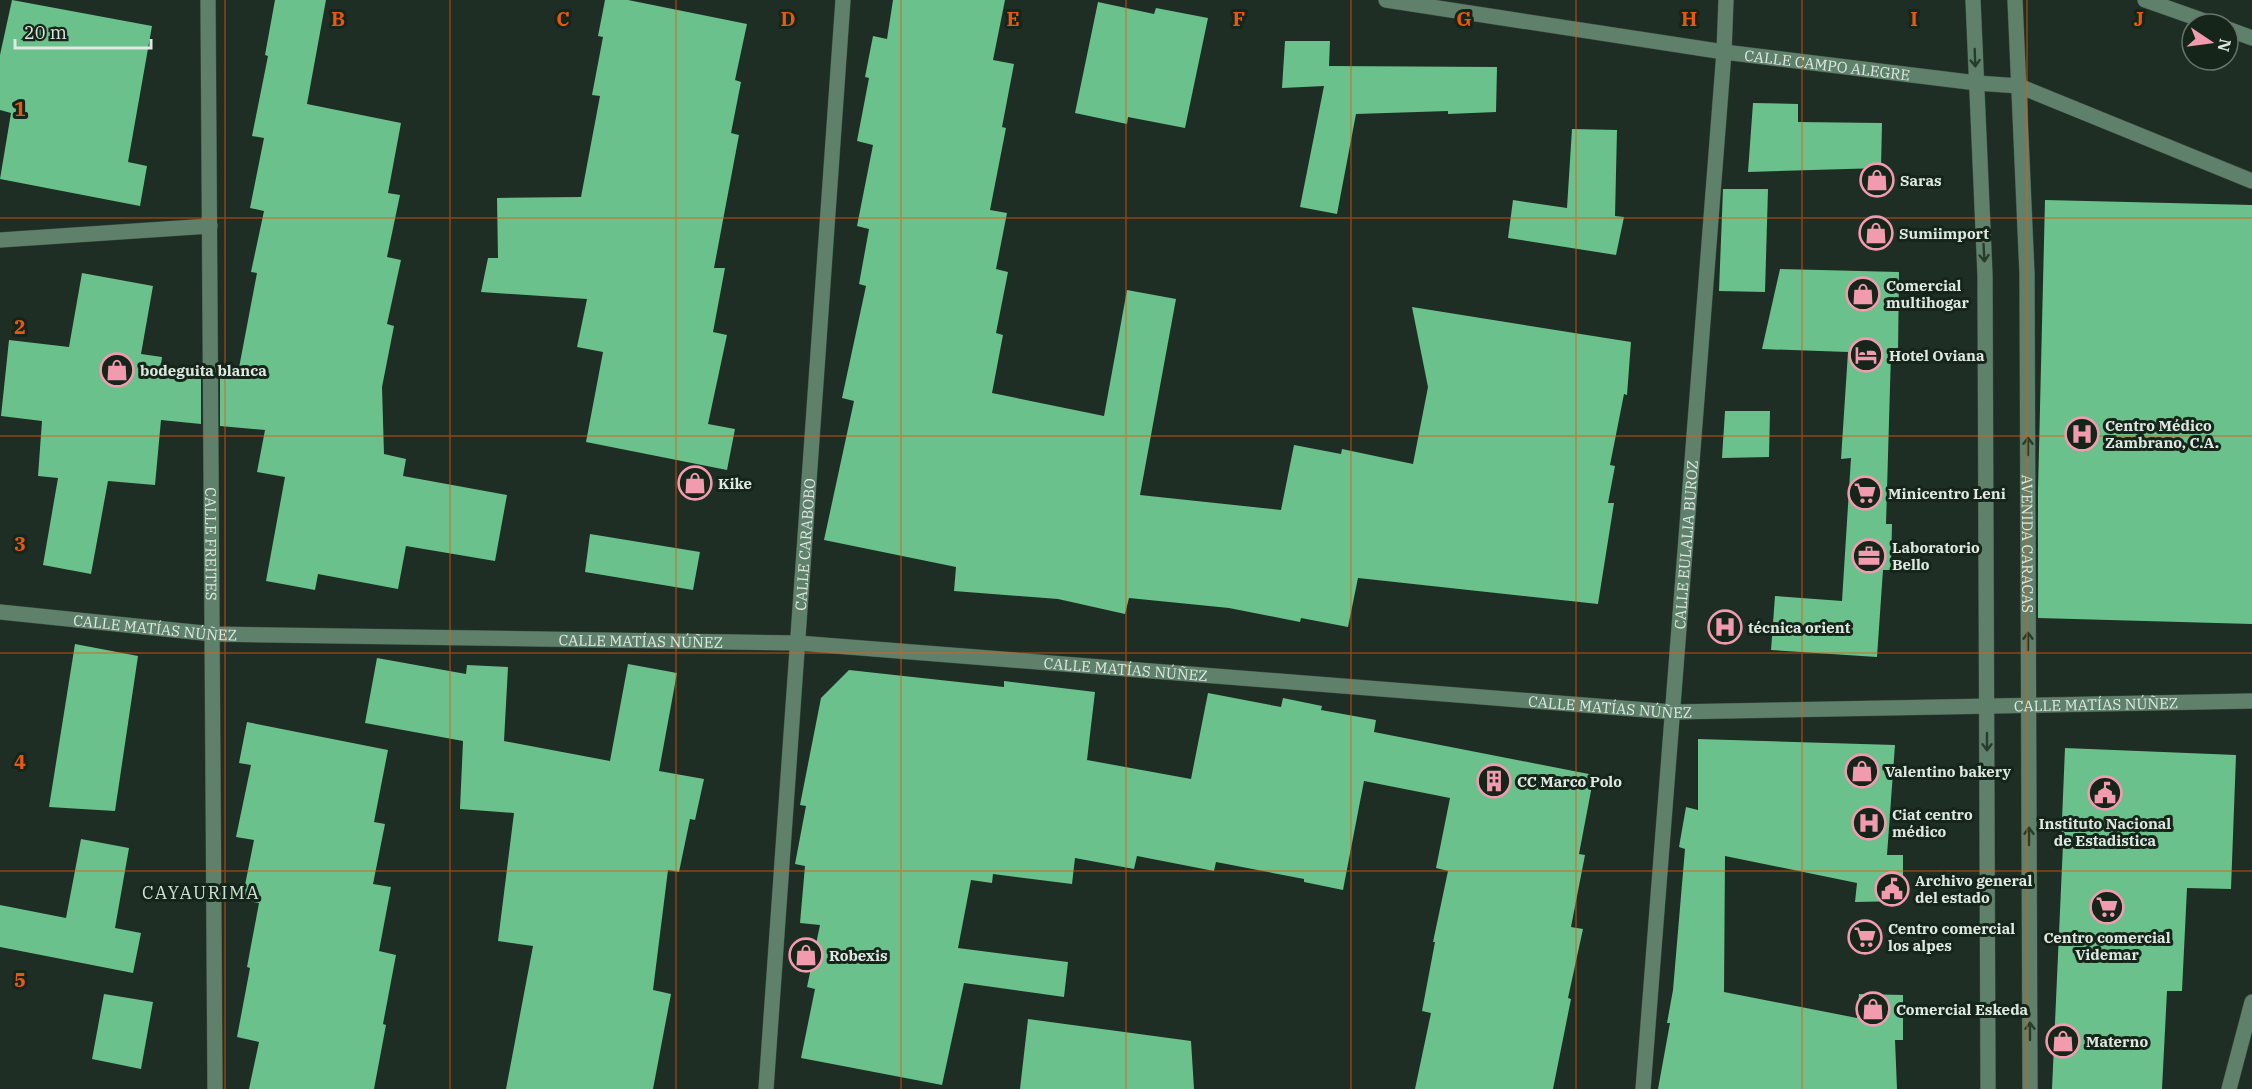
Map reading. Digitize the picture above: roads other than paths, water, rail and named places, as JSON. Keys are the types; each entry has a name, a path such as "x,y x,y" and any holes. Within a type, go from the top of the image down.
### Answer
{"street":[{"name":"CALLE FREITES","path":"208,0 215,1089"},
{"name":"CALLE CARABOBO","path":"766,1089 843,0"},
{"name":"CALLE CAMPO ALEGRE","path":"1386,0 1724,52 1977,83 2019,86 2252,181"},
{"name":"CALLE EULALIA BUROZ","path":"1643,1089 1724,52 1726,0"},
{"path":"1973,0 1985,275 1988,1089"},
{"name":"AVENIDA CARACAS","path":"2015,0 2027,274 2030,1089"},
{"path":"2145,0 2180,12"},
{"path":"0,240 210,226"},
{"name":"CALLE MATÍAS NÚÑEZ","path":"0,612 213,634 798,643 1672,712 2252,701"},
{"path":"2229,1089 2252,1002"}],"place":[{"name":"Saras","path":"1877,180"},
{"name":"Sumiimport","path":"1876,233"},
{"name":"Comercial multihogar","path":"1863,294"},
{"name":"Hotel Oviana","path":"1866,355"},
{"name":"bodeguita blanca","path":"117,370"},
{"name":"Centro Médico Zambrano, C.A.","path":"2082,434"},
{"name":"Kike","path":"695,483"},
{"name":"Minicentro Leni","path":"1865,493"},
{"name":"Laboratorio Bello","path":"1869,556"},
{"name":"técnica orient","path":"1725,627"},
{"name":"Valentino bakery","path":"1862,771"},
{"name":"CC Marco Polo","path":"1494,781"},
{"name":"Instituto Nacional de Estadistica","path":"2105,793"},
{"name":"Ciat centro médico","path":"1869,823"},
{"name":"Archivo general del estado","path":"1892,889"},
{"name":"Centro comercial Videmar","path":"2107,907"},
{"name":"Centro comercial los alpes","path":"1865,937"},
{"name":"Robexis","path":"806,955"},
{"name":"Comercial Eskeda","path":"1873,1009"},
{"name":"Materno","path":"2063,1041"}],"district":[{"name":"CAYAURIMA","path":"201,892"}]}
